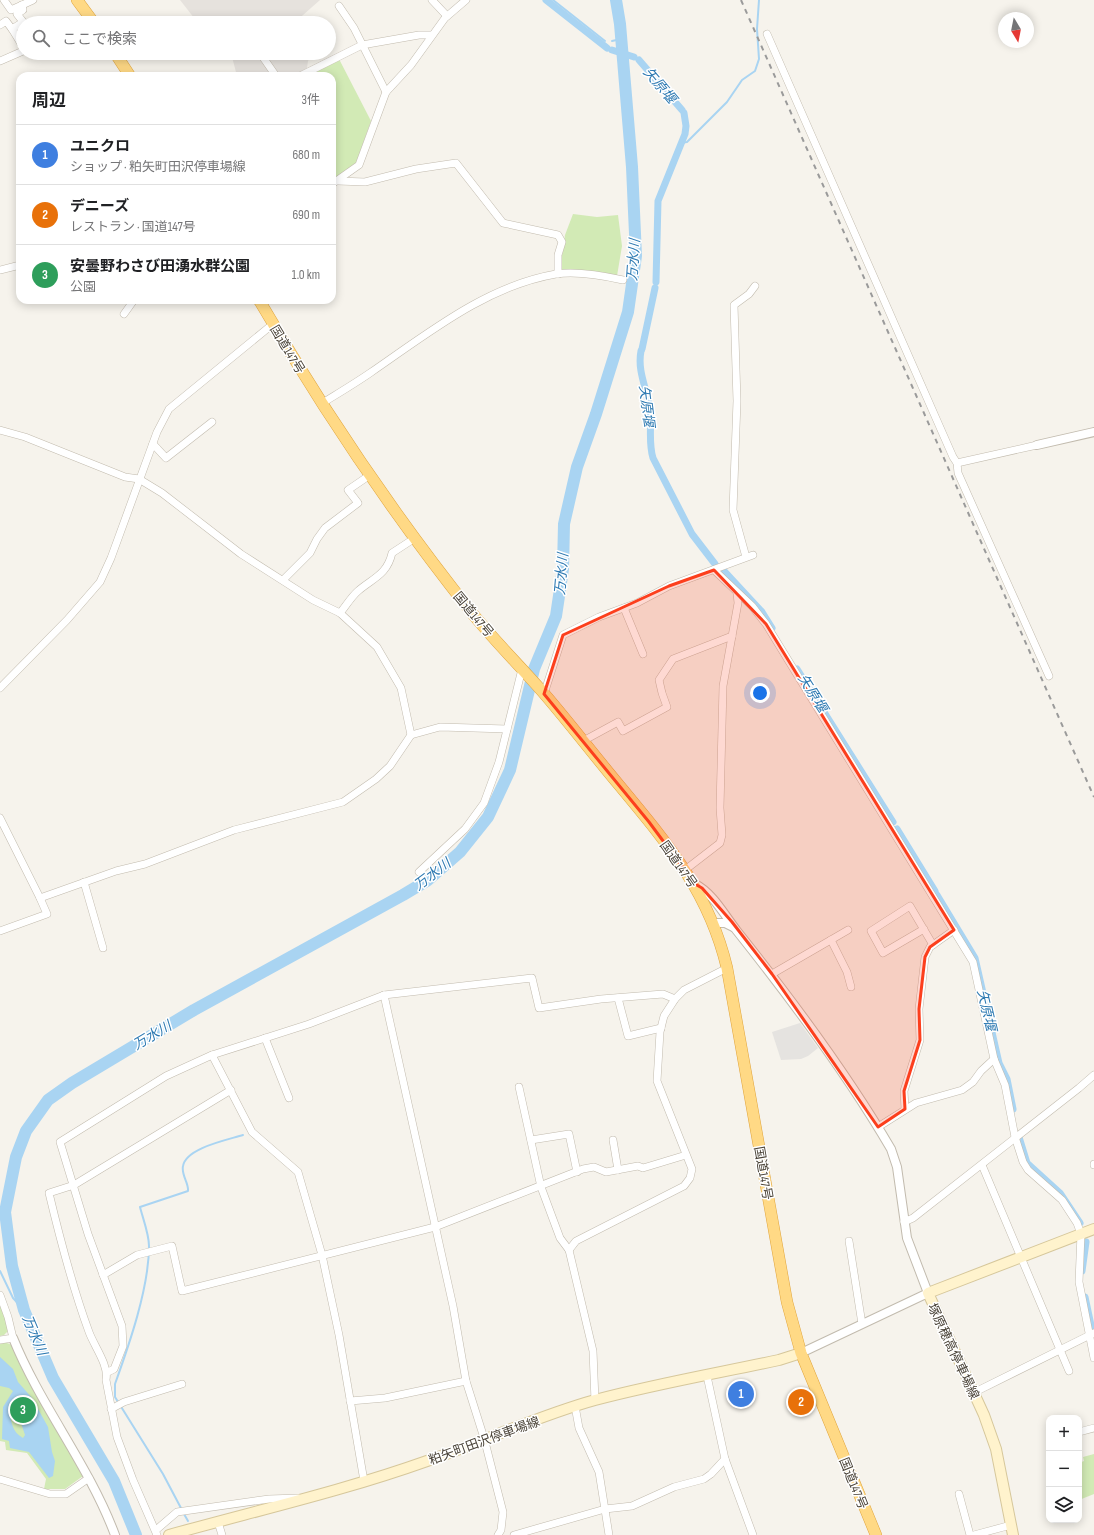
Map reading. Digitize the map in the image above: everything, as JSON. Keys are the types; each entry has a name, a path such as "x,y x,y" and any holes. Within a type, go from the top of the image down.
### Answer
{"highway":[{"path":"77,0 89,16"},
{"path":"120,60 127,72"},
{"name":"国道147号","path":"262,304 321,404 415,538 474,616 542,692 649,822 695,884 713,923 727,968 787,1302 802,1353 876,1535"}],"main road":[{"name":"塚原穂高停車場線","path":"1012,1530 996,1449 984,1415 928,1293 1094,1229"},
{"name":"粕矢町田沢停車場線","path":"169,1535 305,1498 428,1461 484,1438 575,1406 779,1360 802,1353"}],"street":[{"path":"4,0 11,10 33,0"},
{"path":"432,0 448,16"},
{"path":"336,181 359,165 386,92 411,65 432,35 448,16 466,0"},
{"path":"18,16 17,14 23,10 22,5"},
{"path":"339,6 362,45 386,92"},
{"path":"0,25 6,21 16,36"},
{"path":"12,29 16,26"},
{"path":"767,34 874,282 957,463 958,473 1049,676"},
{"path":"336,58 362,45 419,35 432,35"},
{"path":"0,61 16,54"},
{"path":"265,60 273,72"},
{"path":"308,72 332,60"},
{"path":"336,182 366,182 416,169 456,163 503,223 558,235 562,242 558,255 558,274"},
{"path":"0,270 16,266"},
{"path":"321,404 367,375 437,327 472,306 527,281 558,274 591,275 623,280"},
{"path":"542,692 563,635 599,617 624,608 669,586 750,556 733,510 736,414 734,305 750,294 755,286"},
{"path":"124,314 131,304"},
{"path":"0,688 67,620 100,582 111,558 139,479 169,409 274,324"},
{"path":"153,444 166,458 212,422"},
{"path":"0,430 26,437 125,477 139,479 162,493 241,554 313,600 340,613 377,647 401,688 411,735"},
{"path":"957,463 1094,432"},
{"path":"283,580 310,553 317,539 325,528 358,503 348,490 370,475"},
{"path":"340,613 357,592 384,572 390,565 392,553 415,538"},
{"path":"714,570 752,606 766,624 973,962 994,1059 1005,1085 1015,1137 1023,1162 1028,1170 1062,1200 1077,1223 1081,1234 1078,1274 1092,1334 1094,1358"},
{"path":"685,870 720,843 722,835 720,808 723,686 738,603 738,593"},
{"path":"624,608 643,654"},
{"path":"583,741 618,722 623,731 667,707 659,680 673,659 732,636"},
{"path":"419,872 465,829 484,804 499,762 523,671"},
{"path":"40,898 116,871 145,864 234,830 343,802 376,779 390,766 411,735 440,726 507,729"},
{"path":"0,818 47,914 0,931"},
{"path":"84,882 103,948"},
{"path":"695,884 702,888 772,974 878,1127 891,1149 897,1167 907,1238 928,1293 802,1353"},
{"path":"924,929 883,953 871,931 910,906 924,929 933,944"},
{"path":"713,923 725,922 734,927"},
{"path":"772,974 848,930"},
{"path":"905,1109 904,1092 920,1040 919,1009 925,956 933,944 954,930"},
{"path":"831,940 847,972 850,987"},
{"path":"569,1250 576,1241 684,1186 690,1178 692,1169 657,1081 661,1028 664,1016 674,999 684,990 727,968"},
{"path":"108,1372 114,1369 123,1346 122,1326 88,1234 60,1142 166,1076 212,1055 309,1024 384,995 532,978 539,1008 663,994 674,999"},
{"path":"384,995 453,1306 466,1381 484,1438 503,1512 502,1530 498,1535"},
{"path":"618,998 628,1036 661,1028"},
{"path":"265,1038 289,1098"},
{"path":"212,1055 252,1132 298,1172 322,1255 339,1335 364,1481"},
{"path":"878,1127 916,1103 962,1090 973,1082 981,1071 994,1059"},
{"path":"904,1222 913,1218 982,1165 1094,1075"},
{"path":"519,1087 541,1188 560,1238 569,1250 593,1351 595,1401"},
{"path":"231,1090 74,1186 49,1193 66,1261 83,1314 94,1344 108,1372 106,1380 117,1437 133,1480 157,1533 177,1512 269,1499 305,1498"},
{"path":"531,1140 569,1134 577,1172"},
{"path":"613,1140 618,1170"},
{"path":"103,1275 143,1253 172,1246 182,1291 435,1228 524,1192 541,1188 577,1172 594,1167 606,1172 638,1166 643,1168 686,1155"},
{"path":"982,1165 1069,1371"},
{"path":"849,1241 862,1324"},
{"path":"0,1295 8,1317 13,1338 32,1381 89,1478 115,1535"},
{"path":"973,1393 1092,1334"},
{"path":"0,1340 13,1338"},
{"path":"707,1376 725,1459 753,1535"},
{"path":"350,1401 385,1398 466,1381"},
{"path":"112,1408 121,1403 182,1384"},
{"path":"575,1406 579,1428 599,1472 609,1535"},
{"path":"1082,1431 1094,1428"},
{"path":"514,1535 606,1509 632,1506 674,1487 704,1479 711,1474 725,1459"},
{"path":"0,1479 50,1494 66,1494 89,1478"},
{"path":"959,1494 970,1535"},
{"path":"218,1522 222,1535"},
{"path":"974,1535 1012,1530"}],"highlighted area":[{"path":"714,570 766,624 954,930 930,947 925,957 919,1009 920,1040 904,1091 905,1109 878,1127 772,974 732,922 702,888 695,884 649,822 544,694 563,635 669,586"}],"shaded area":[{"path":"180,0 320,0 302,16 193,16"},
{"path":"233,60 309,60 307,68 300,72 236,72"},
{"path":"800,1023 818,1048 808,1056 801,1059 781,1060 772,1032"}],"green space":[{"path":"339,59 371,121 356,163 336,178 336,72 314,72"},
{"path":"573,214 597,217 618,215 622,246 617,276 560,270 565,235"},
{"path":"0,1305 9,1330 4,1335 0,1336"},
{"path":"0,1343 12,1345 29,1382 83,1476 65,1489 44,1489 46,1479 27,1453 6,1450 5,1442 0,1441"},
{"path":"1094,1454 1094,1494 1082,1499 1082,1462 1084,1461 1083,1457"}],"water":[{"path":"0,1357 13,1369 18,1382 32,1398 48,1427 55,1461 53,1476 49,1478 29,1452 10,1448 9,1441 2,1439 3,1407 13,1391 9,1388 0,1386","holes":["29,1404 35,1413 27,1418 21,1408","12,1410 21,1423 25,1435 23,1438 19,1436 13,1427 9,1412"]}],"waterway":[{"name":"矢原堰","path":"546,0 607,48"},
{"path":"553,0 605,41"},
{"name":"万水川","path":"136,1535 114,1481 53,1378 24,1310 12,1266 5,1212 16,1157 26,1131 48,1100 72,1083 194,1010 428,880 460,852 488,817 510,770 534,669 556,616 563,569 564,524 577,467 596,414 628,312 636,256 632,167 620,24 616,0"},
{"path":"681,143 687,142 727,102 742,80 755,71 759,59 757,29 759,0"},
{"path":"612,41 621,39"},
{"name":"矢原堰","path":"612,50 634,57"},
{"name":"矢原堰","path":"639,60 682,110"},
{"name":"矢原堰","path":"656,282 658,201 685,134 686,126 684,113"},
{"name":"矢原堰","path":"642,349 655,288"},
{"name":"矢原堰","path":"641,351 640,366 650,409 651,446 653,458 692,534 715,564"},
{"name":"矢原堰","path":"723,570 762,612 772,628"},
{"name":"矢原堰","path":"797,669 893,822"},
{"name":"矢原堰","path":"897,829 935,891"},
{"name":"矢原堰","path":"937,895 975,958 999,1063 1007,1079 1013,1109"},
{"path":"182,1510 163,1474 115,1397 115,1384 137,1316 146,1280 149,1241 140,1207 188,1191 183,1166 191,1154 218,1142 243,1135"},
{"name":"矢原堰","path":"1019,1137 1027,1163 1060,1193 1080,1223"},
{"name":"矢原堰","path":"1082,1271 1086,1242"},
{"path":"0,1271 13,1298 24,1310"},
{"name":"矢原堰","path":"1085,1297 1092,1330"},
{"path":"184,1514 188,1521"}],"railway":[{"path":"741,0 1094,797"}],"place":[{"name":"ユニクロ","path":"741,1394"},
{"name":"デニーズ","path":"801,1402"},
{"name":"安曇野わさび田湧水群公園","path":"23,1410"}]}
